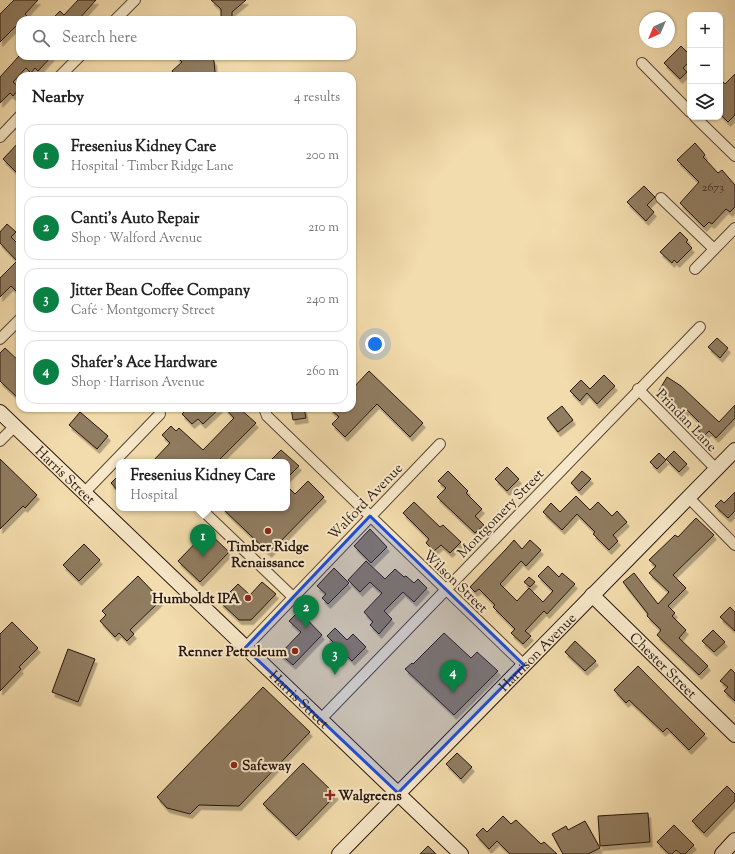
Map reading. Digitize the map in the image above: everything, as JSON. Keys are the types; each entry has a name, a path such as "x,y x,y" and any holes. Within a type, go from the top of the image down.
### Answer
{"main road":[{"name":"Harris Street","path":"0,412 461,854"},
{"name":"Harrison Avenue","path":"339,854 735,450"},
{"name":"Chester Street","path":"592,595 735,735"},
{"path":"722,854 735,840"}],"street":[{"path":"120,16 135,0"},
{"path":"64,72 76,60"},
{"path":"642,63 687,109"},
{"path":"0,137 16,120"},
{"path":"698,120 735,156"},
{"path":"661,198 714,249"},
{"path":"695,270 735,228"},
{"path":"0,339 16,323"},
{"name":"Montgomery Street","path":"320,720 638,389 700,327"},
{"name":"Prindan Lane","path":"638,389 717,470"},
{"name":"Wilson Street","path":"266,412 267,416 524,665"},
{"path":"117,459 160,414"},
{"path":"0,441 15,426"},
{"name":"Walford Avenue","path":"245,648 440,444"},
{"path":"84,493 116,460"},
{"path":"688,497 735,545"},
{"path":"203,511 293,597"}],"highlighted area":[{"path":"370,516 524,665 398,793 245,648"}],"building":[{"path":"14,0 38,0 25,14 27,16 16,16 16,26 0,42 0,14"},
{"path":"78,0 96,0 82,16 55,16 60,11 64,15"},
{"path":"211,0 246,0 232,12 232,16 221,16 221,9"},
{"path":"681,46 687,52 687,64 683,68 687,72 680,79 664,63"},
{"path":"16,59 48,60 38,71 35,68 30,72 26,68 22,72 16,72 16,79 13,82 16,85 16,93 13,96 10,93 0,103 0,77"},
{"path":"180,60 213,60 215,72 173,72 172,71 182,62"},
{"path":"735,74 735,115 728,122 723,117 723,82 725,84"},
{"path":"695,143 705,155 703,157 718,173 722,170 735,185 735,207 730,212 726,209 712,224 709,222 704,227 680,203 699,182 677,160"},
{"path":"16,145 16,172 3,159"},
{"path":"644,186 655,197 647,205 654,212 646,221 627,202"},
{"path":"7,224 16,232 11,237 16,242 16,260 0,243 0,232"},
{"path":"680,232 688,240 686,242 692,248 677,263 674,260 672,263 660,252"},
{"path":"16,262 16,291 11,286 0,297 0,278"},
{"path":"717,338 728,348 720,358 708,347"},
{"path":"5,348 16,358 16,396 0,381 0,353"},
{"path":"369,371 423,423 410,437 377,404 345,437 332,424 339,417 333,412 356,412 356,385"},
{"path":"604,375 615,386 597,404 587,393 580,401 570,391 581,380 590,389"},
{"path":"667,377 681,386 719,422 735,405 735,418 716,438 709,431 704,436 695,427 699,422 687,410 683,414 675,407 677,406 657,394"},
{"path":"562,406 573,420 558,432 547,418"},
{"path":"80,412 108,436 97,449 69,425"},
{"path":"184,412 216,412 203,424 198,419 192,424 182,414"},
{"path":"229,412 244,412 256,423 220,459 155,459 170,443 162,435 171,426 176,431 179,428 203,450 234,418"},
{"path":"292,412 305,412 306,418 293,420"},
{"path":"281,450 299,466 290,475 290,459 272,459"},
{"path":"674,451 687,464 679,472 666,459"},
{"path":"659,453 666,460 657,469 650,462"},
{"path":"0,459 37,495 25,508 23,506 0,529"},
{"path":"507,467 519,479 507,491 495,479"},
{"path":"448,471 468,491 466,493 482,509 475,516 484,525 475,533 437,497 446,488 438,481"},
{"path":"582,471 591,479 579,491 571,483"},
{"path":"116,478 116,489 111,483"},
{"name":"Timber Ridge Renaissance","path":"308,481 324,497 269,553 225,511 290,511 290,489 295,494"},
{"path":"735,492 735,511 728,518 715,506 721,500 724,503"},
{"path":"576,496 590,510 598,502 612,516 617,511 627,522 613,535 618,541 609,550 593,534 595,532 577,514 562,530 543,512 551,503 560,512"},
{"path":"414,502 440,527 443,525 461,542 450,553 441,545 434,551 426,543 429,539 403,513"},
{"path":"696,518 714,535 673,575 686,588 668,606 675,613 672,616 686,630 679,638 708,666 699,675 657,635 661,630 647,616 648,614 623,582 634,573 658,604 669,592 649,573 656,566 649,560 675,535 678,537"},
{"path":"370,529 387,547 371,563 354,546"},
{"path":"207,531 229,552 200,582 178,561"},
{"path":"514,540 522,549 530,540 541,550 526,566 521,561 500,584 517,601 529,588 543,602 553,591 538,576 548,566 559,577 562,573 575,584 547,614 544,611 525,631 531,636 523,644 511,633 515,629 493,607 495,605 479,589 475,592 470,587"},
{"path":"84,544 100,560 79,581 63,565"},
{"path":"366,561 385,579 395,569 414,583 418,579 427,588 414,602 403,592 384,611 392,619 379,634 370,625 373,622 364,612 382,593 370,582 360,592 348,580"},
{"path":"334,568 349,583 328,604 322,598 326,594 317,586"},
{"path":"138,576 161,600 130,630 134,634 127,641 119,633 115,637 100,621 106,615 102,611"},
{"path":"529,577 535,582 530,587 524,582"},
{"name":"Humboldt IPA","path":"262,582 276,594 251,620 239,620 220,602 238,584 250,595"},
{"path":"730,607 735,612 735,631 720,617"},
{"path":"299,611 322,635 293,665 280,654 301,632 289,621"},
{"path":"12,622 38,648 19,667 21,669 0,691 0,634"},
{"path":"335,628 347,640 353,634 366,647 352,661 327,636"},
{"path":"713,630 725,642 714,652 702,641"},
{"path":"444,633 471,658 477,652 498,671 454,715 405,669 412,663 413,664"},
{"path":"575,641 596,661 585,671 565,652"},
{"path":"68,649 95,659 78,702 52,692"},
{"path":"638,666 705,734 689,750 667,728 663,732 629,700 626,703 614,690"},
{"path":"731,669 735,673 735,701 724,691 728,687 720,681"},
{"name":"Safeway","path":"263,687 310,732 239,806 199,805 190,814 167,808 157,797"},
{"path":"457,753 472,767 461,779 446,764"},
{"path":"303,763 336,795 296,836 263,804"},
{"path":"727,786 735,794 735,801 704,833 692,821"},
{"path":"648,813 650,842 600,846 598,816"},
{"path":"503,816 511,824 516,820 541,844 544,842 557,854 510,854 497,841 489,849 476,835 483,828 487,832"},
{"path":"585,821 600,848 588,854 563,854 552,834 566,826 568,830"},
{"path":"674,825 694,845 685,854 681,854 676,850 672,854 669,854 657,842"},
{"path":"428,846 436,854 420,854"}],"place":[{"name":"Timber Ridge Renaissance","path":"268,531"},
{"name":"Fresenius Kidney Care","path":"203,557"},
{"name":"Humboldt IPA","path":"248,598"},
{"name":"Canti's Auto Repair","path":"306,628"},
{"name":"Renner Petroleum","path":"295,651"},
{"name":"Jitter Bean Coffee Company","path":"335,675"},
{"name":"Shafer's Ace Hardware","path":"453,693"},
{"name":"Safeway","path":"234,765"},
{"name":"Walgreens","path":"330,795"}]}
